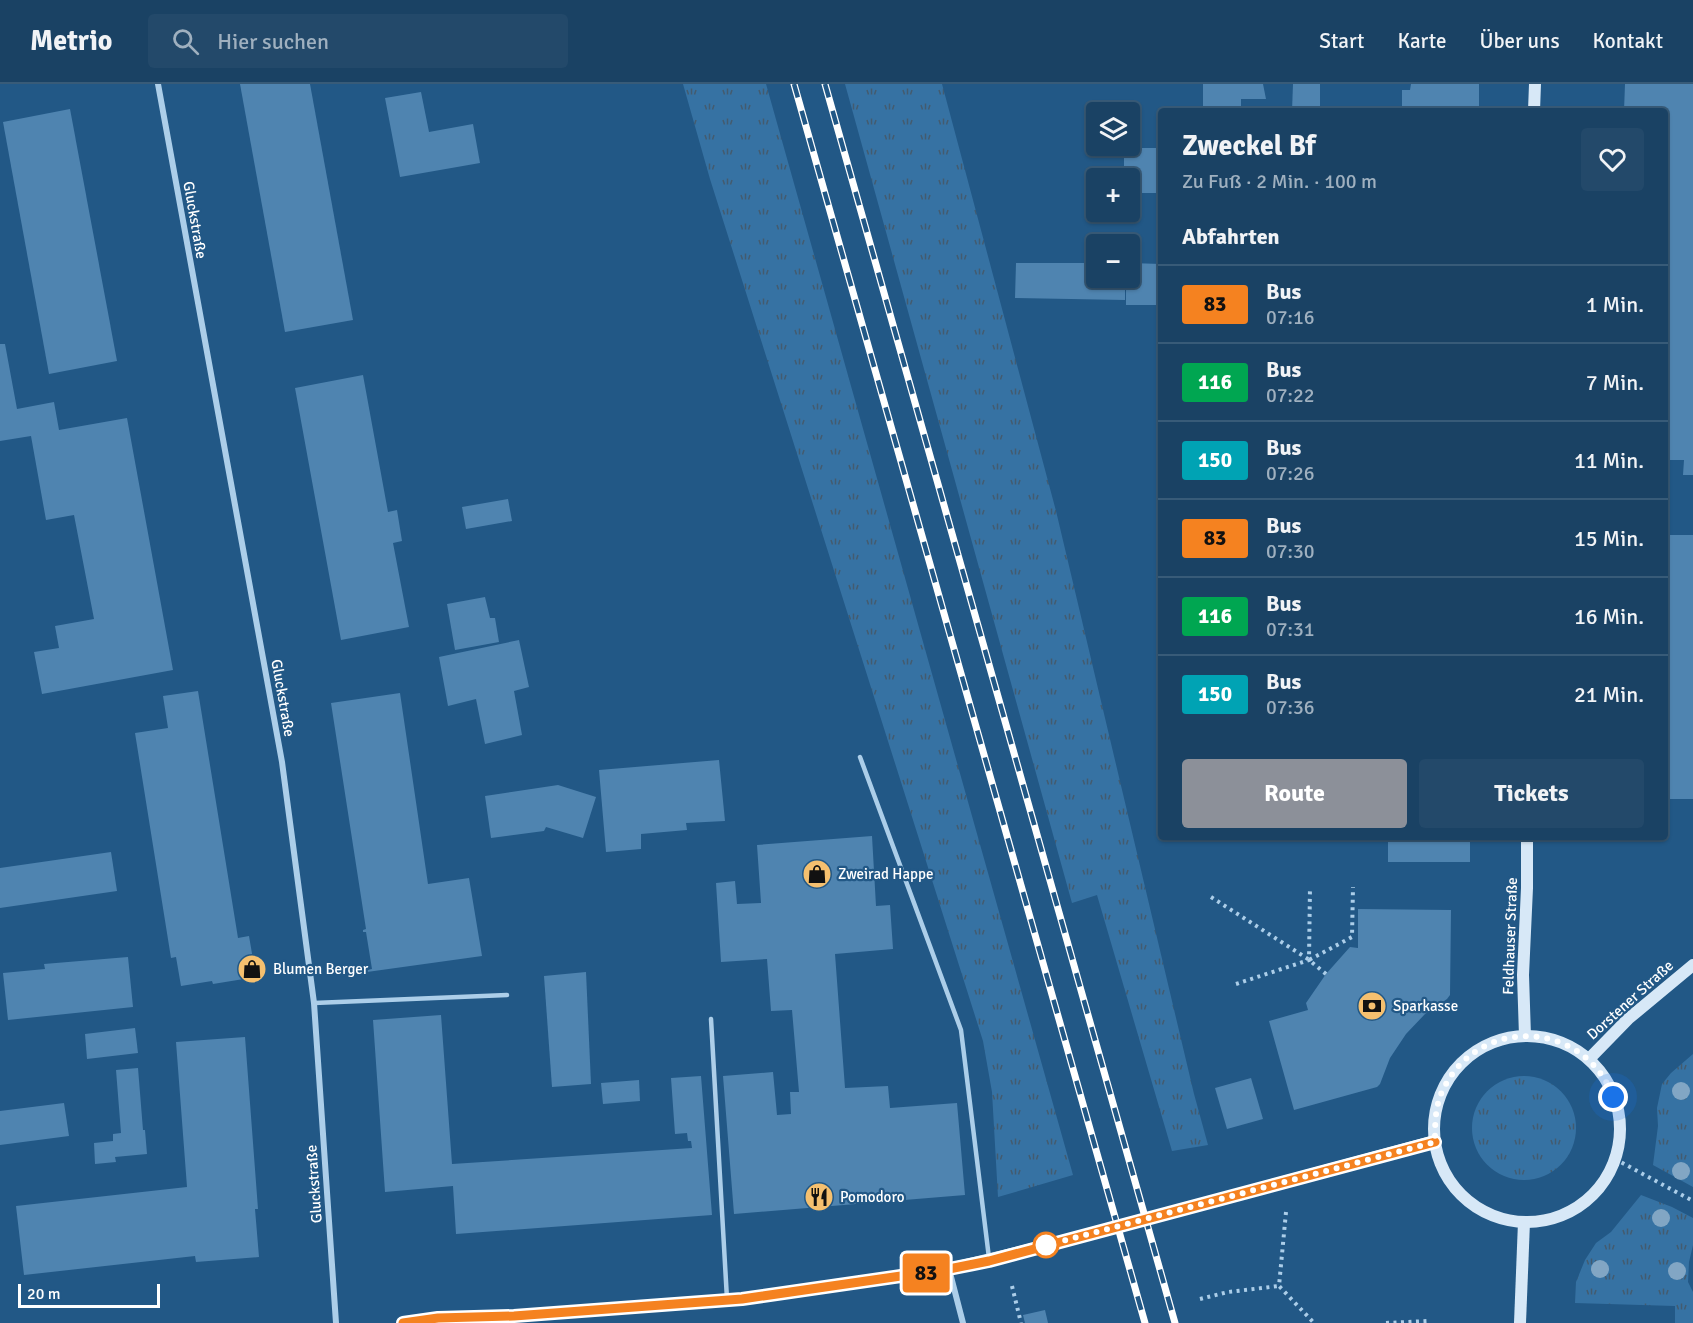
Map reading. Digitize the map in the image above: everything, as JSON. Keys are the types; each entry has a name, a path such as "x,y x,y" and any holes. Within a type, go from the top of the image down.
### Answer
{"street":[{"name":"Gluckstraße","path":"158,84 282,762 314,1003 336,1323"},
{"path":"1534,108 1535,84"},
{"name":"Feldhauser Straße","path":"1525,1036 1523,975 1527,840"},
{"name":"Dorstener Straße","path":"1588,1059 1628,1019 1693,965"},
{"path":"1525,1036 1545,1038 1564,1044 1588,1059 1608,1083 1619,1111 1620,1135 1615,1159 1601,1185 1580,1206 1553,1218 1524,1222 1490,1214 1479,1209 1461,1195 1443,1170 1435,1142 1435,1112 1445,1084 1460,1065 1478,1049 1501,1040 1525,1036"},
{"path":"403,1323 438,1318 514,1316 742,1299 949,1269 989,1261 1435,1142"},
{"path":"1520,1323 1524,1222"},
{"path":"949,1269 963,1323"}],"lane":[{"path":"860,757 961,1030 989,1261"},
{"path":"314,1003 507,995"},
{"path":"711,1019 727,1299"}],"path":[{"path":"1309,960 1310,887"},
{"path":"1236,984 1309,960 1352,938 1353,887"},
{"path":"1211,897 1309,960 1326,974"},
{"path":"1615,1159 1693,1201"},
{"path":"1289,1180 1279,1286 1314,1323"},
{"path":"1005,1256 1022,1323"},
{"path":"1200,1299 1228,1292 1279,1286"},
{"path":"1386,1323 1427,1321"}],"green space":[{"path":"683,84 766,84 1073,1175 998,1197 992,1092 983,1041 710,179"},
{"path":"845,84 942,84 1056,511 1208,1145 1172,1151 1097,895 1072,903"},
{"path":"1693,1054 1693,1187 1653,1165 1658,1126 1657,1108 1662,1084"},
{"path":"1524,1076 1544,1080 1561,1091 1572,1108 1576,1128 1572,1148 1561,1165 1544,1176 1524,1180 1504,1176 1487,1165 1476,1148 1472,1128 1476,1108 1487,1091 1504,1080"},
{"path":"1641,1195 1693,1218 1693,1245 1688,1282 1693,1292 1693,1323 1675,1323 1675,1306 1575,1303 1576,1282 1585,1260 1596,1243 1611,1232"}],"building":[{"path":"240,84 310,84 353,320 285,332"},
{"path":"1203,84 1263,84 1266,99 1241,99 1241,108 1203,108"},
{"path":"1293,84 1320,84 1320,108 1292,108"},
{"path":"1411,84 1479,84 1479,108 1402,108 1402,90 1410,90"},
{"path":"1625,84 1693,84 1693,475 1683,475 1684,460 1668,460 1668,108 1624,108"},
{"path":"421,92 429,132 473,124 480,163 400,177 385,98"},
{"path":"70,109 117,361 49,374 3,122"},
{"path":"1140,148 1158,148 1158,193 1140,193 1140,168 1124,168 1124,156 1140,156"},
{"path":"1016,263 1086,263 1086,288 1125,288 1125,300 1015,298"},
{"path":"1140,263 1158,264 1158,305 1126,305 1126,288 1140,288"},
{"path":"0,344 5,344 17,409 54,402 59,430 127,418 173,670 42,694 34,652 59,648 55,626 94,619 74,515 46,520 31,436 0,441"},
{"path":"363,375 388,512 397,510 402,541 393,543 409,627 341,640 295,388"},
{"path":"508,499 512,521 466,529 462,507"},
{"path":"1668,535 1693,535 1693,799 1668,799"},
{"path":"485,597 490,618 495,618 499,642 455,650 447,604"},
{"path":"519,640 529,687 514,691 522,735 485,744 476,699 448,706 439,657"},
{"path":"198,691 238,938 249,936 256,977 213,984 212,981 181,986 176,957 171,958 135,733 168,728 163,696"},
{"path":"400,693 428,884 469,878 482,956 367,972 372,969 366,932 363,932 366,929 331,703"},
{"path":"719,760 725,821 686,823 687,830 641,834 641,849 606,852 599,770"},
{"path":"558,785 596,797 583,838 546,827 544,831 491,838 485,796"},
{"path":"872,836 876,906 890,905 893,949 835,954 845,1088 888,1086 890,1108 957,1103 965,1195 734,1214 723,1076 773,1072 777,1115 791,1114 790,1092 799,1092 792,1010 771,1011 767,959 721,962 716,883 735,881 737,904 761,903 757,845"},
{"path":"1388,840 1470,840 1470,862 1388,862"},
{"path":"111,852 117,891 0,908 0,868"},
{"name":"Sparkasse","path":"1358,909 1451,910 1450,995 1425,1014 1406,1034 1390,1058 1377,1087 1294,1110 1269,1021 1308,1010 1306,1003 1326,974 1350,947 1358,948"},
{"path":"128,957 133,1007 8,1020 3,973 45,969 44,964"},
{"path":"586,972 591,1084 552,1087 544,976"},
{"path":"441,1015 452,1164 692,1148 687,1133 675,1134 671,1078 701,1076 712,1215 456,1234 453,1186 385,1192 373,1020"},
{"path":"135,1028 138,1053 87,1059 85,1034"},
{"path":"245,1037 258,1209 255,1209 259,1257 196,1262 195,1256 24,1275 16,1206 187,1187 176,1042"},
{"path":"138,1068 147,1154 115,1157 116,1162 95,1164 94,1143 113,1141 113,1134 121,1133 116,1070"},
{"path":"1251,1078 1263,1119 1227,1129 1215,1088"},
{"path":"639,1080 640,1101 603,1104 601,1083"},
{"path":"64,1103 69,1136 0,1145 0,1111"},
{"path":"1045,1310 1048,1323 1025,1323 1023,1315"}],"railway":[{"path":"794,84 1145,1323"},
{"path":"825,84 1175,1323"}],"bus line":[{"name":"83","path":"403,1323 438,1318 514,1316 742,1299 949,1269 989,1261 1435,1142"}],"place":[{"name":"Zweirad Happe","path":"817,874"},
{"name":"Blumen Berger","path":"252,969"},
{"name":"Sparkasse","path":"1372,1006"},
{"name":"Pomodoro","path":"819,1197"}],"route":[{"path":"1046,1245 1040,1247 1435,1142 1435,1112 1445,1084 1460,1065 1478,1049 1501,1040 1525,1036 1545,1038 1564,1044 1588,1059 1608,1083 1613,1097"}]}
